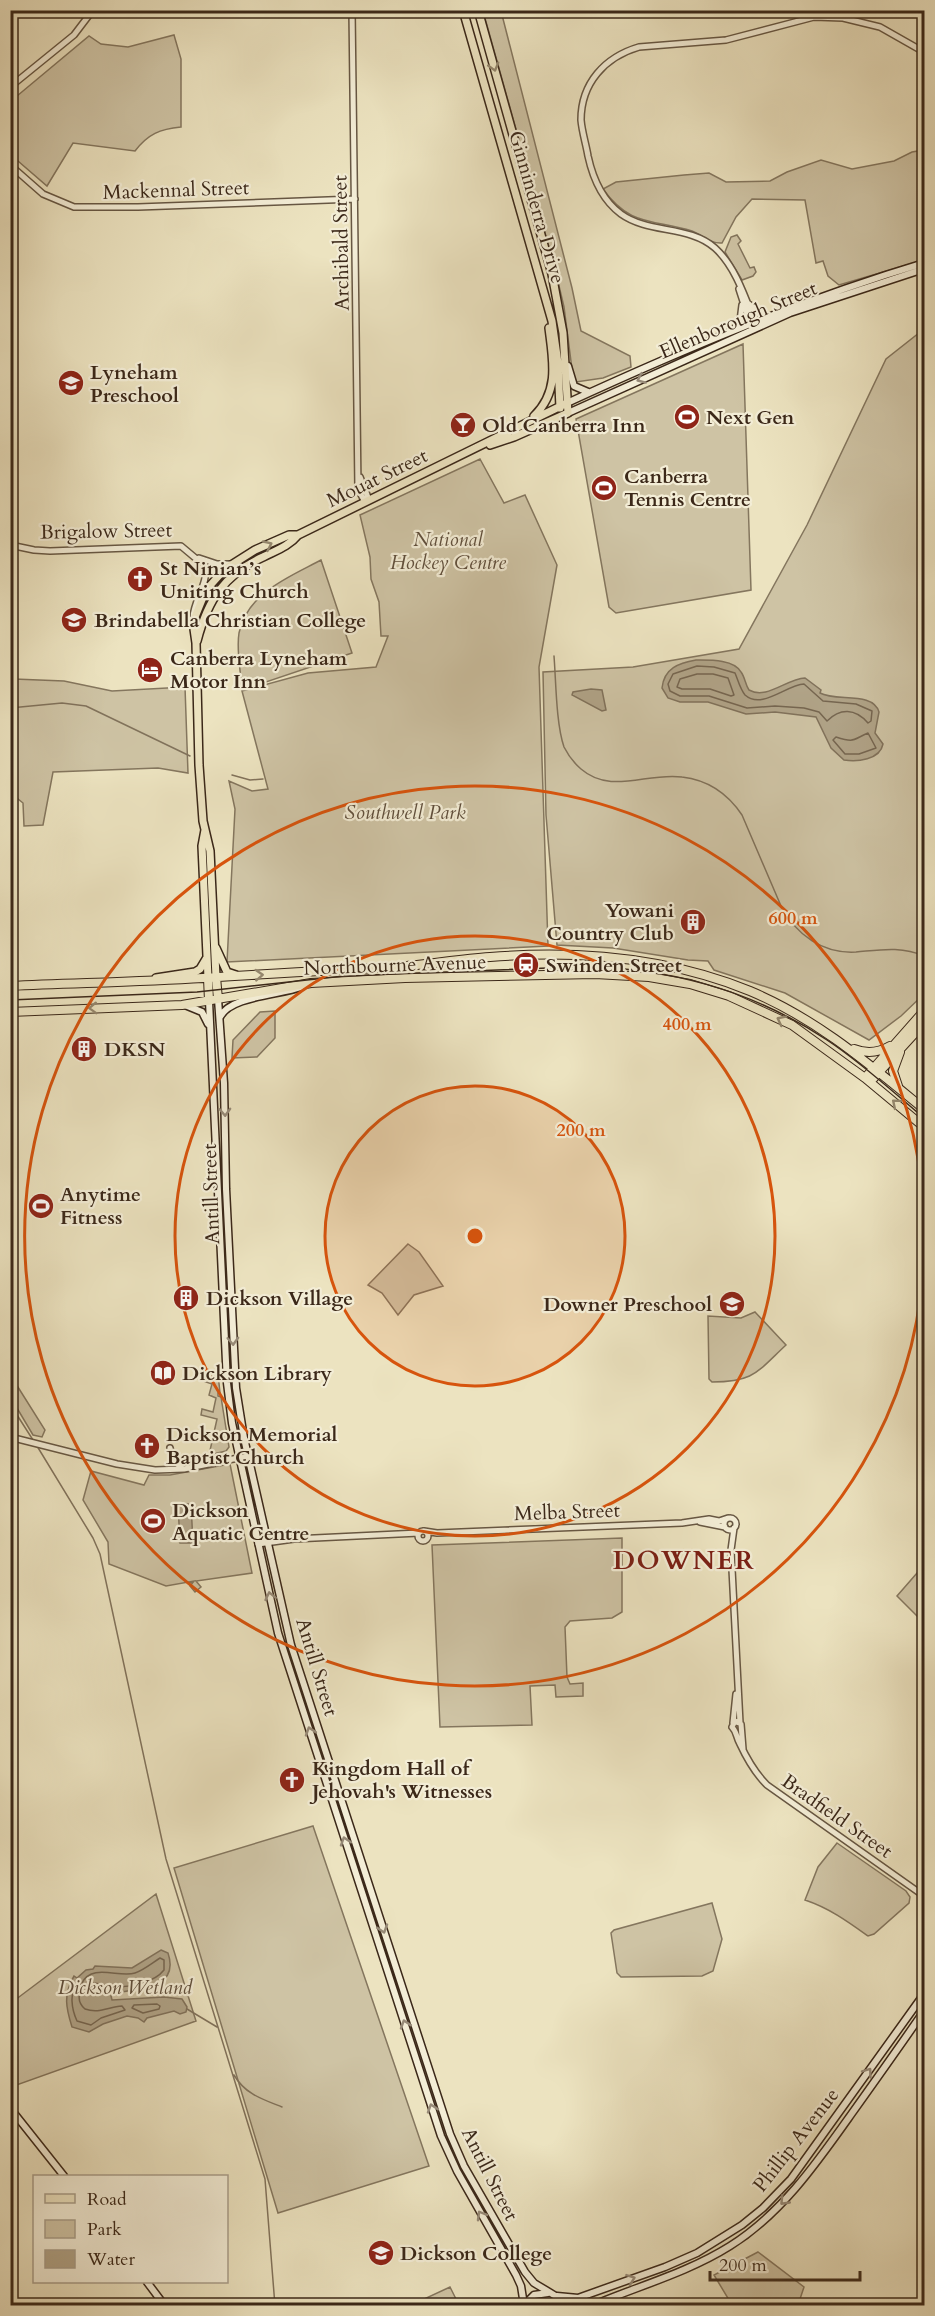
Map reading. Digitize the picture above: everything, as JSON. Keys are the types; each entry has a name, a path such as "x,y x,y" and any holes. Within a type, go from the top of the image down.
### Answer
{"highway":[{"name":"Northbourne Avenue","path":"10,986 212,978 424,965 490,957 583,956 676,968 733,985 777,1004 814,1024 847,1046 924,1109"},
{"name":"Northbourne Avenue","path":"10,1012 182,1005 311,983 434,976 583,974 659,978 690,984 729,996 807,1034 924,1127"},
{"name":"Mouat Street","path":"212,978 214,1000"},
{"path":"867,1080 898,1046 924,1011"},
{"path":"847,1046 868,1053 882,1051 898,1046 924,1023"},
{"path":"898,1046 893,1071 894,1081 899,1088"}],"main road":[{"name":"Ginninderra Drive","path":"463,10 544,290 555,336 563,405 568,413"},
{"name":"Ginninderra Drive","path":"478,10 552,274 566,353 563,405 559,417"},
{"name":"Ellenborough Street","path":"563,405 732,330 753,326 766,317 837,290 924,263"},
{"name":"Ellenborough Street","path":"568,413 753,326 924,269"},
{"path":"527,422 547,401 554,380 544,290"},
{"path":"566,353 573,384 579,390 591,392"},
{"name":"Mouat Street","path":"212,978 210,851 205,830 198,755 196,643 193,622 206,590 232,563 289,535 298,535 563,405"},
{"name":"Mouat Street","path":"470,451 514,437 568,413"},
{"name":"Mouat Street","path":"196,643 207,609 224,583 246,565 292,543 298,535"},
{"name":"Brigalow Street","path":"218,577 224,583"},
{"name":"Mouat Street","path":"205,830 202,846 207,956 212,978"},
{"path":"213,939 227,972 239,976"},
{"path":"142,981 195,972 203,965 207,956"},
{"path":"219,1017 225,1009 238,1003 290,991 311,983"},
{"name":"Antill Street","path":"214,1000 219,1017 224,1083 226,1189 238,1404 291,1644 456,2150 529,2278 556,2296 566,2306"},
{"name":"Antill Street","path":"214,1000 211,1033 227,1383 239,1457 282,1647 441,2136 457,2171 521,2286 524,2305"},
{"path":"182,1005 202,1012 211,1033"},
{"path":"214,1104 224,1083"},
{"name":"Phillip Avenue","path":"524,2305 538,2294 578,2298 665,2267 697,2253 742,2225 763,2208 791,2179 924,1994"},
{"name":"Phillip Avenue","path":"591,2306 703,2261 732,2245 771,2214 799,2185 822,2156 924,2011"},
{"path":"10,2108 63,2175"},
{"path":"148,2283 165,2306"}],"street":[{"path":"10,87 74,35 93,10"},
{"name":"Archibald Street","path":"352,10 360,476 358,489 367,501"},
{"path":"753,326 738,284 726,262 713,246 699,238 629,219 605,199 589,160 581,120 583,99 602,67 618,56 639,47 726,40 814,17 843,18 880,27 924,52"},
{"name":"Mackennal Street","path":"10,165 43,194 74,207 138,207 355,199"},
{"path":"745,303 766,317"},
{"path":"732,330 740,321 745,303"},
{"name":"Brigalow Street","path":"10,545 50,551 175,545 184,547 218,577"},
{"path":"197,558 217,564 232,563"},
{"path":"193,622 194,607 206,576 205,565"},
{"path":"10,1437 141,1469 164,1471 248,1456"},
{"path":"170,1448 172,1461 184,1469"},
{"path":"725,1527 724,1522 728,1518 735,1521 734,1528"},
{"name":"Melba Street","path":"258,1542 287,1537 294,1539 408,1535 710,1519 719,1521 728,1518"},
{"name":"Melba Street","path":"699,1521 734,1528"},
{"name":"Bradfield Street","path":"725,1527 731,1550"},
{"name":"Bradfield Street","path":"734,1528 731,1550 739,1726 743,1749 757,1773 772,1788 924,1896"},
{"name":"Melba Street","path":"420,1534 428,1535 427,1539 437,1533"},
{"name":"Bradfield Street","path":"737,1687 732,1727 739,1726"}],"green space":[{"path":"483,11 501,11 581,331 630,356 631,367 603,378 576,382 573,377 564,307 555,269"},
{"path":"174,35 181,59 181,127 155,133 135,151 73,143 47,186 11,155 11,101 89,36 101,44 128,47"},
{"path":"924,150 924,260 839,285 828,276 823,261 816,263 805,200 752,199 736,217 722,243 718,243 692,231 633,216 613,201 603,189 616,182 709,173 726,182 770,181 787,172 821,160 852,169 894,161 912,152"},
{"path":"737,235 741,241 738,244 750,268 754,267 756,272 753,276 742,280 725,252 731,237"},
{"name":"Yowani Country Club","path":"924,329 924,994 901,1016 869,1040 785,993 714,970 708,961 613,948 557,945 546,815 543,672 633,667 739,649 807,525 886,359"},
{"path":"743,344 751,590 616,613 609,607 576,419"},
{"name":"Southwell Park","path":"480,459 504,503 525,495 557,565 539,667 548,946 227,962 235,809 229,781 252,791 268,789 242,691 308,673 376,667 388,636 381,636 379,602 371,579 370,557 360,515"},
{"path":"321,560 352,653 242,690 238,640 244,619 251,607 271,588"},
{"path":"14,679 64,681 112,691 185,687 188,773 158,768 53,772 43,825 24,826 23,803 18,799 11,799 11,707 16,706"},
{"path":"275,1011 275,1038 257,1057 232,1058 233,1040 260,1012"},
{"path":"408,1244 419,1252 443,1286 414,1295 398,1315 382,1293 368,1285"},
{"path":"755,1312 786,1345 754,1374 737,1380 712,1382 709,1379 708,1316 741,1318"},
{"path":"200,1369 213,1370 218,1374 220,1393 218,1396 221,1397 229,1447 226,1451 209,1455 217,1419 201,1415 202,1409 213,1412 216,1398 209,1395 212,1384 195,1378"},
{"path":"11,1376 45,1430 42,1437 33,1435 11,1398"},
{"name":"Dickson Aquatic Centre","path":"230,1464 252,1573 196,1581 201,1587 195,1592 190,1586 194,1581 166,1586 109,1564 108,1542 83,1500 91,1471 144,1485 149,1475 170,1475"},
{"path":"622,1538 622,1612 612,1618 570,1621 565,1627 567,1677 570,1684 583,1683 583,1696 556,1697 555,1685 530,1686 532,1725 440,1727 432,1545"},
{"path":"924,1565 924,1613 919,1618 897,1596"},
{"path":"313,1826 429,2166 278,2213 174,1868"},
{"path":"837,1843 906,1891 910,1897 909,1903 874,1934 868,1936 830,1911 805,1900 818,1867"},
{"name":"Dickson Wetland","path":"156,1894 196,2021 11,2087 11,2003"},
{"path":"712,1903 722,1939 713,1971 702,1976 621,1977 617,1973 611,1933 614,1930"},
{"path":"758,2252 804,2287 798,2305 732,2305 714,2275"},
{"path":"450,2287 459,2305 427,2305 424,2299"}],"water":[{"path":"696,660 721,661 733,665 742,674 749,690 756,692 770,691 805,678 821,690 820,693 827,696 870,701 879,712 875,733 883,744 881,749 873,757 867,759 844,760 831,748 816,717 775,712 746,714 708,702 680,702 668,698 662,688 669,671 678,665"},
{"path":"602,690 606,710 602,711 572,695 573,692"},
{"path":"178,1504 191,1504 193,1543 180,1543"},
{"path":"161,1950 168,1953 170,1965 168,1974 163,1980 145,1988 113,1993 112,2000 164,1997 182,1999 187,2007 186,2012 180,2014 174,2011 147,2018 144,2022 127,2016 103,2024 89,2032 72,2027 68,2014 67,1995 74,1976 77,1978 95,1966 132,1968"}],"waterway":[{"path":"554,656 561,738 567,753 581,769 605,781 630,781 669,776 700,781 709,785 724,795 742,815 781,906 794,926 803,934 832,950 844,952 899,950 924,956"},
{"path":"10,708 62,703 86,706 190,756"},
{"path":"232,775 250,780 263,779"},
{"path":"10,1404 33,1440"},
{"path":"37,1446 93,1538 100,1554 166,1859 265,2179 275,2306"},
{"path":"187,2009 217,2027"},
{"path":"234,2075 243,2087 282,2107"}],"tram line":[{"path":"10,1000 197,992 344,976 575,967 642,971 707,984 769,1007 798,1022 853,1058 924,1118"}],"place":[{"name":"Lyneham Preschool","path":"71,383"},
{"name":"Next Gen","path":"687,417"},
{"name":"Old Canberra Inn","path":"463,425"},
{"name":"Canberra Tennis Centre","path":"604,488"},
{"name":"St Ninian’s Uniting Church","path":"140,579"},
{"name":"Brindabella Christian College","path":"74,620"},
{"name":"Canberra Lyneham Motor Inn","path":"150,670"},
{"name":"Yowani Country Club","path":"693,922"},
{"name":"Swinden Street","path":"526,965"},
{"name":"DKSN","path":"84,1049"},
{"name":"Anytime Fitness","path":"41,1206"},
{"name":"Dickson Village","path":"186,1298"},
{"name":"Downer Preschool","path":"732,1304"},
{"name":"Dickson Library","path":"163,1373"},
{"name":"Dickson Memorial Baptist Church","path":"147,1446"},
{"name":"Dickson Aquatic Centre","path":"153,1521"},
{"name":"Kingdom Hall of Jehovah's Witnesses","path":"292,1780"},
{"name":"Dickson College","path":"381,2253"}],"district":[{"name":"DOWNER","path":"684,1560"}],"park label":[{"name":"National Hockey Centre","path":"448,550"}]}
